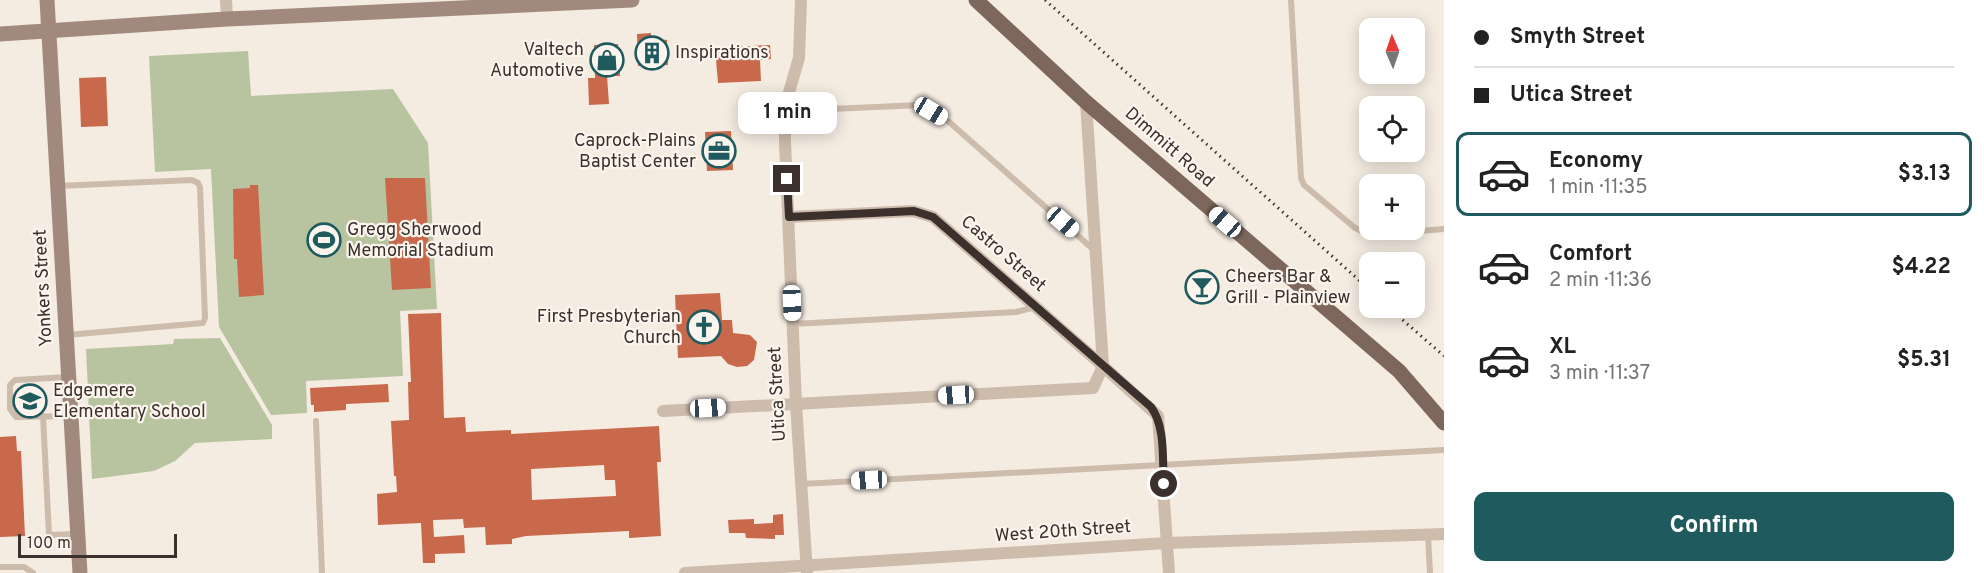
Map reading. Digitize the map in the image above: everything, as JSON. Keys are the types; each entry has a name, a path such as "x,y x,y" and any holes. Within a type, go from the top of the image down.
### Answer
{"main road":[{"name":"Yonkers Street","path":"47,0 80,573"},
{"path":"0,34 350,10 494,3 632,0"},
{"name":"Dimmitt Road","path":"976,0 1086,102 1399,371 1444,423"}],"street":[{"path":"226,0 227,20"},
{"name":"Utica Street","path":"801,0 798,58 785,111 796,404 807,570"},
{"path":"663,411 1093,388 1103,366 1086,102"},
{"name":"Castro Street","path":"789,217 914,211 933,217 1158,416 1169,573"},
{"name":"West 20th Street","path":"685,573 807,570 1167,543 1444,534"}],"lane":[{"path":"1290,0 1301,178 1304,185 1355,228 1370,235 1444,230"},
{"path":"785,111 920,105 948,121 1096,251"},
{"path":"58,186 192,180 200,187 205,318 202,323 197,326 66,335"},
{"path":"793,324 1016,312 1036,307"},
{"path":"69,377 15,380 10,385 10,409 16,417 71,416"},
{"path":"43,416 49,535 77,534"},
{"path":"316,421 322,573"},
{"path":"801,484 1444,450"},
{"path":"1428,533 1430,573"},
{"path":"0,567 24,567 33,573"}],"green space":[{"name":"Gregg Sherwood Memorial Stadium","path":"248,51 251,96 393,89 428,143 437,309 400,311 403,376 306,381 307,413 271,415 219,327 211,169 155,172 149,56"},
{"path":"220,338 272,425 272,439 195,443 175,461 154,471 92,479 86,349 173,344 174,339"}],"building":[{"name":"Inspirations","path":"651,33 651,38 667,40 668,65 638,66 637,34"},
{"path":"618,44 620,76 607,76 609,104 589,105 588,78 595,78 594,45"},
{"path":"770,45 771,59 760,60 761,81 718,83 715,48"},
{"path":"106,77 108,126 81,127 79,78"},
{"name":"Caprock-Plains Baptist Center","path":"731,131 733,170 707,171 705,132"},
{"path":"385,178 425,178 431,288 392,290"},
{"path":"250,185 258,185 264,295 239,297 237,259 234,259 233,189 250,188"},
{"name":"First Presbyterian Church","path":"720,293 722,320 732,320 733,333 750,335 757,342 754,360 747,366 737,367 728,364 721,356 678,358 675,295"},
{"path":"441,313 444,418 465,417 466,432 511,430 511,434 659,426 661,462 657,462 661,536 629,538 629,531 526,536 512,539 512,544 486,545 485,527 464,528 463,519 433,520 434,537 464,535 465,553 435,554 435,563 423,563 421,523 378,525 377,494 397,492 391,421 409,420 408,382 411,382 408,314","holes":["604,465 605,480 615,480 616,496 532,500 531,469"]},
{"path":"388,384 389,402 346,404 346,410 314,412 314,405 311,405 310,388"},
{"path":"16,436 17,451 21,451 25,536 0,537 0,437"},
{"path":"783,514 784,535 775,535 775,539 746,538 745,533 729,533 728,520 754,519 754,524 773,523 773,515"}],"railway":[{"path":"1045,0 1359,280"},
{"path":"1400,318 1444,356"}],"place":[{"name":"Inspirations","path":"652,53"},
{"name":"Valtech Automotive","path":"607,60"},
{"name":"Caprock-Plains Baptist Center","path":"719,151"},
{"name":"Gregg Sherwood Memorial Stadium","path":"324,240"},
{"name":"Cheers Bar & Grill - Plainview","path":"1202,287"},
{"name":"First Presbyterian Church","path":"704,327"},
{"name":"Edgemere Elementary School","path":"30,401"}],"route":[{"path":"787,179 789,217 914,211 933,217 1151,407 1158,416 1164,484"}]}
